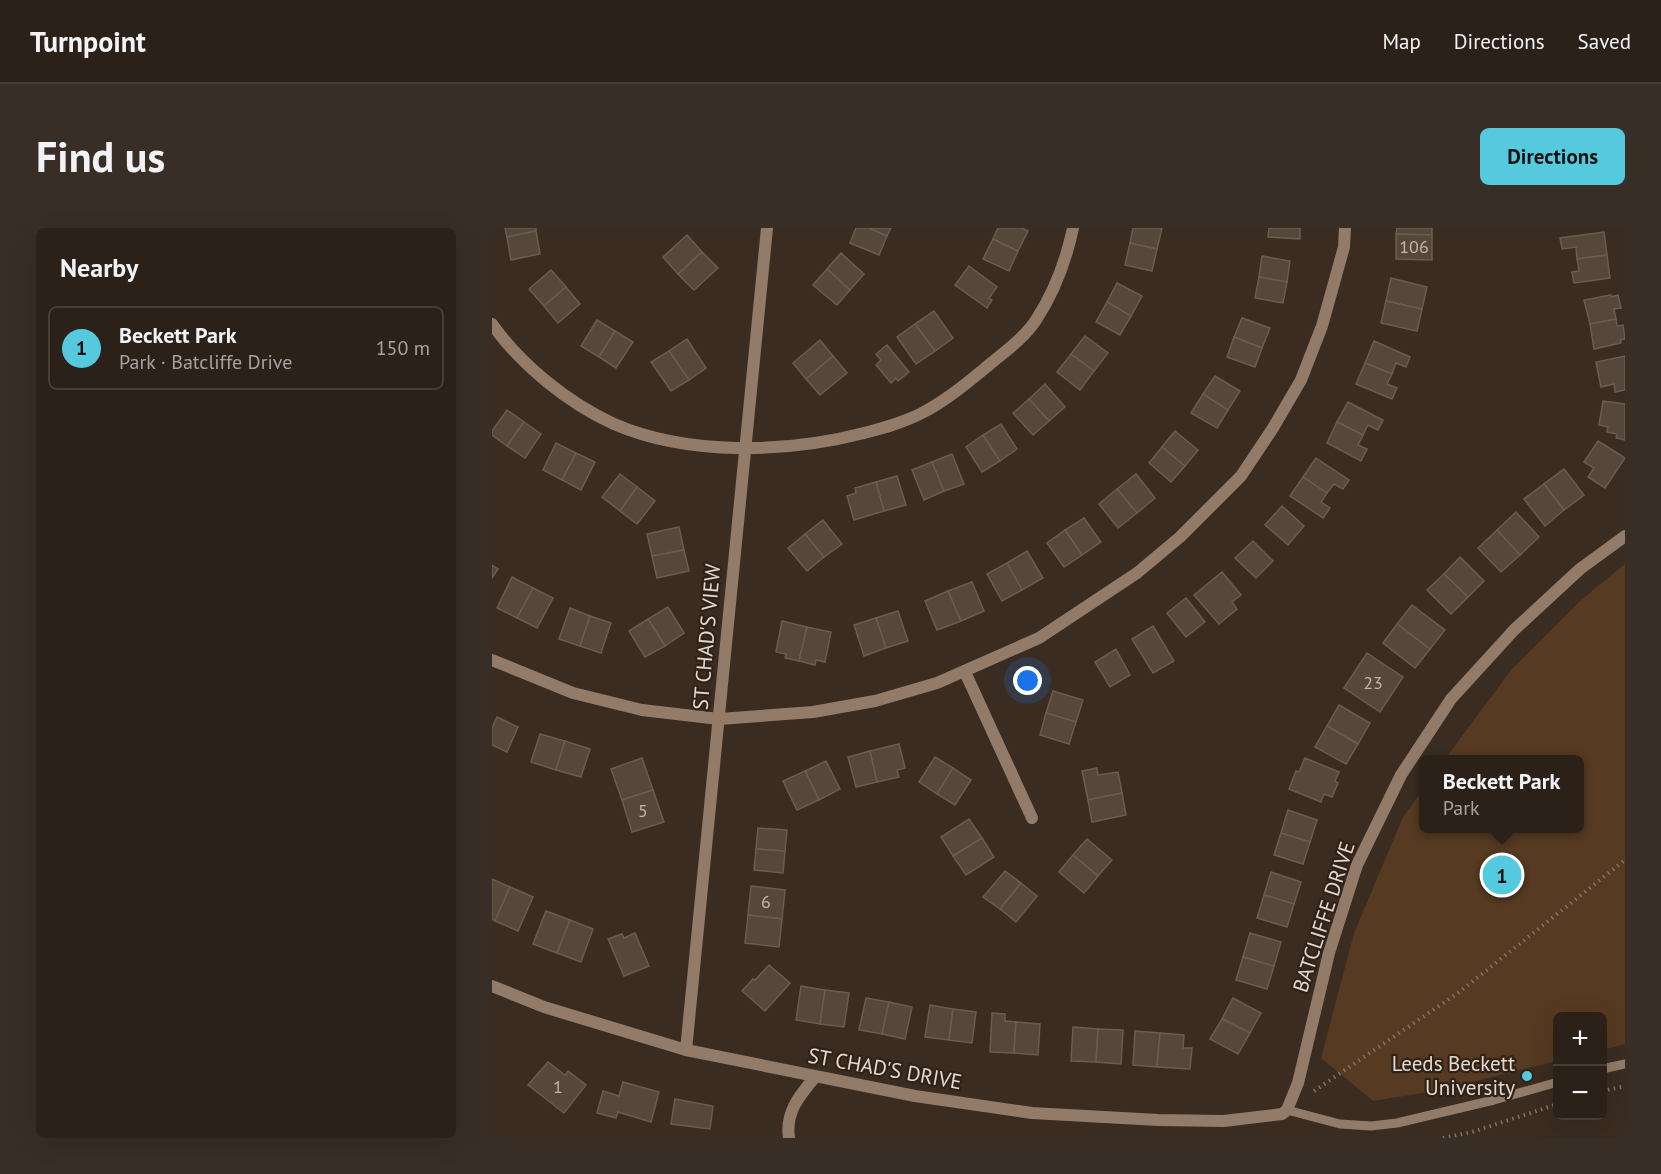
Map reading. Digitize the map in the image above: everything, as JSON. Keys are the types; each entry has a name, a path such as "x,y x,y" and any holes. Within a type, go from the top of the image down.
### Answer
{"street":[{"name":"ST CHAD'S VIEW","path":"686,1050 767,228"},
{"path":"492,324 520,358 551,384 580,406 615,424 672,441 709,446 788,447 838,440 887,427 918,415 941,402 1011,347 1035,322 1053,290 1067,257 1073,228"},
{"path":"492,660 573,693 642,710 719,719 813,712 875,701 937,683 1039,638 1137,573 1180,537 1241,476 1301,380 1322,326 1344,247 1345,228"},
{"name":"BATCLIFFE DRIVE","path":"1284,1112 1298,1083 1329,953 1357,865 1401,775 1451,699 1514,630 1580,570 1625,536"},
{"path":"965,672 1032,818"},
{"name":"ST CHAD'S DRIVE","path":"493,988 544,1007 686,1050 915,1096 1032,1113 1158,1120 1213,1120 1284,1112"},
{"path":"789,1138 790,1113 797,1099 815,1077"}],"lane":[{"path":"1607,1068 1625,1064"},
{"path":"1284,1112 1340,1124 1371,1126 1397,1123 1553,1083"}],"path":[{"path":"1284,1112 1458,993 1625,860"},
{"path":"1607,1090 1625,1086"},
{"path":"1443,1138 1472,1132 1553,1105"}],"shaded area":[{"path":"1625,564 1625,1044 1607,1049 1607,1012 1553,1012 1553,1062 1435,1091 1373,1101 1321,1058 1354,933 1403,817 1419,795 1419,833 1584,833 1584,755 1448,755 1511,670 1582,599"}],"building":[{"path":"505,228 536,228 536,231 507,237"},
{"path":"856,228 869,228 887,236 879,255 850,243"},
{"path":"869,228 891,228 887,236"},
{"path":"998,228 1022,228 1028,231 1018,251 993,239"},
{"path":"1133,228 1162,228 1157,249 1130,243"},
{"path":"1269,228 1300,228 1300,239 1268,237"},
{"path":"1397,228 1432,228 1432,235 1396,234"},
{"path":"536,231 540,254 511,260 507,237"},
{"path":"1604,232 1607,255 1577,259 1576,247 1562,249 1560,238"},
{"path":"1396,234 1432,235 1432,260 1396,259"},
{"path":"687,235 702,252 678,274 663,257"},
{"path":"993,239 1018,251 1009,271 983,259"},
{"path":"1130,243 1157,249 1152,271 1125,265"},
{"path":"702,252 718,268 694,290 678,274"},
{"path":"841,253 864,274 850,290 827,269"},
{"path":"1607,255 1610,278 1574,283 1572,272 1579,271 1577,259"},
{"path":"1262,256 1290,261 1287,282 1259,277"},
{"path":"969,266 997,287 989,298 992,300 987,308 955,285"},
{"path":"827,269 850,290 837,305 813,285"},
{"path":"551,270 566,287 544,306 529,289"},
{"path":"1259,277 1287,282 1283,303 1255,298"},
{"path":"1391,278 1427,287 1422,309 1386,301"},
{"path":"1117,283 1142,296 1131,316 1107,302"},
{"path":"566,287 580,304 558,323 544,306"},
{"path":"1611,295 1611,297 1618,295 1621,308 1614,309 1616,319 1590,324 1584,300"},
{"path":"1386,301 1422,309 1417,331 1381,323"},
{"path":"1107,302 1131,316 1120,335 1096,322"},
{"path":"934,311 953,338 935,351 915,324"},
{"path":"1242,318 1270,328 1262,348 1234,337"},
{"path":"1616,319 1617,326 1623,325 1625,339 1620,340 1621,343 1594,349 1590,324"},
{"path":"597,320 615,331 599,357 581,346"},
{"path":"915,324 935,351 916,364 897,337"},
{"path":"615,331 633,342 616,368 599,357"},
{"path":"1085,336 1108,353 1094,371 1071,354"},
{"path":"1234,337 1262,348 1255,367 1227,357"},
{"path":"687,339 706,368 689,380 669,351"},
{"path":"820,340 833,356 806,379 793,363"},
{"path":"1374,341 1410,357 1406,367 1396,363 1392,374 1365,363"},
{"path":"887,345 909,372 898,381 896,378 891,383 876,365 881,360 876,354"},
{"path":"669,351 689,380 671,391 651,362"},
{"path":"1071,354 1094,371 1080,390 1057,372"},
{"path":"833,356 847,373 820,395 806,379"},
{"path":"1625,356 1625,390 1615,392 1614,384 1601,387 1596,362"},
{"path":"1365,363 1392,374 1387,384 1397,388 1392,399 1356,384"},
{"path":"1215,376 1240,391 1228,410 1203,394"},
{"path":"1045,384 1065,407 1049,421 1029,399"},
{"path":"1203,394 1228,410 1217,428 1191,413"},
{"path":"1029,399 1049,421 1033,435 1013,413"},
{"path":"1603,401 1625,404 1625,440 1616,438 1617,434 1607,432 1608,427 1599,425"},
{"path":"1348,402 1383,420 1378,430 1368,425 1363,435 1337,422"},
{"path":"507,410 524,422 507,446 492,435 492,431"},
{"path":"524,422 541,434 525,458 507,446"},
{"path":"1337,422 1363,435 1358,445 1367,449 1361,461 1327,443"},
{"path":"1001,424 1017,449 1000,461 983,435"},
{"path":"1175,431 1198,450 1185,466 1162,447"},
{"path":"983,435 1000,461 982,472 966,447"},
{"path":"1598,441 1625,458 1605,488 1588,477 1594,468 1584,462"},
{"path":"556,443 576,453 562,480 543,470"},
{"path":"1162,447 1185,466 1171,482 1149,463"},
{"path":"576,453 595,462 581,490 562,480"},
{"path":"952,454 964,484 944,491 932,462"},
{"path":"1316,458 1349,480 1343,489 1334,484 1327,493 1303,477"},
{"path":"932,462 944,491 924,500 912,470"},
{"path":"1564,469 1584,495 1564,510 1544,484"},
{"path":"620,474 637,487 620,511 602,497"},
{"path":"1136,474 1155,498 1137,513 1117,489"},
{"path":"897,476 906,505 884,511 876,482"},
{"path":"1303,477 1327,493 1321,502 1330,508 1323,518 1290,496"},
{"path":"876,482 884,511 854,520 847,496 856,493 855,488"},
{"path":"1544,484 1564,510 1545,526 1524,499"},
{"path":"637,487 655,501 637,524 620,511"},
{"path":"1117,489 1137,513 1118,528 1099,504"},
{"path":"1282,506 1304,526 1288,545 1265,525"},
{"path":"1516,512 1539,537 1520,555 1497,530"},
{"path":"1084,518 1101,542 1082,555 1065,530"},
{"path":"823,520 842,544 824,557 805,534"},
{"path":"679,527 684,550 652,556 647,534"},
{"path":"1065,530 1082,555 1064,567 1047,543"},
{"path":"1497,530 1520,555 1501,572 1478,548"},
{"path":"805,534 824,557 807,571 788,548"},
{"path":"1253,541 1273,561 1256,578 1235,558"},
{"path":"684,550 689,571 657,578 652,556"},
{"path":"1027,551 1043,578 1022,590 1007,563"},
{"path":"1460,557 1484,581 1468,597 1444,574"},
{"path":"1007,563 1022,590 1002,601 987,574"},
{"path":"492,565 498,569 492,578"},
{"path":"1222,572 1241,595 1232,602 1237,609 1219,624 1194,595"},
{"path":"1444,574 1468,597 1451,614 1427,590"},
{"path":"512,577 533,588 517,618 497,608"},
{"path":"972,582 984,611 961,621 948,591"},
{"path":"533,588 553,598 537,628 517,618"},
{"path":"948,591 961,621 937,630 925,601"},
{"path":"1186,598 1205,622 1186,637 1167,613"},
{"path":"1412,605 1445,630 1430,649 1397,624"},
{"path":"668,607 684,633 665,646 648,619"},
{"path":"570,608 590,616 580,646 559,639"},
{"path":"898,611 908,641 886,648 876,618"},
{"path":"590,616 611,623 601,653 580,646"},
{"path":"876,618 886,648 864,656 854,625"},
{"path":"648,619 665,646 645,657 629,631"},
{"path":"782,621 807,627 799,661 785,658 786,654 776,652"},
{"path":"1397,624 1430,649 1415,668 1383,643"},
{"path":"1153,626 1174,661 1153,673 1132,639"},
{"path":"807,627 831,632 825,662 816,660 815,665 799,661"},
{"path":"1116,649 1130,675 1110,687 1095,662"},
{"path":"1367,653 1403,677 1380,712 1344,688"},
{"path":"1053,691 1083,700 1076,722 1046,713"},
{"path":"1339,705 1370,723 1358,744 1327,726"},
{"path":"1046,713 1076,722 1069,744 1040,735"},
{"path":"497,717 518,727 507,752 492,745 492,728"},
{"path":"1327,726 1358,744 1346,764 1315,747"},
{"path":"540,734 565,741 556,770 531,762"},
{"path":"565,741 590,749 581,777 556,770"},
{"path":"899,744 905,768 897,770 899,777 877,782 870,751"},
{"path":"870,751 877,782 856,787 848,757"},
{"path":"935,757 953,768 937,794 919,782"},
{"path":"642,758 653,790 622,800 611,769"},
{"path":"1305,758 1339,772 1335,781 1338,783 1332,797 1324,794 1321,802 1289,789 1296,771 1299,772"},
{"path":"826,761 840,789 819,800 805,771"},
{"path":"953,768 971,780 955,805 937,794"},
{"path":"1097,768 1098,775 1118,772 1122,793 1088,800 1082,771"},
{"path":"805,771 819,800 797,810 783,781"},
{"path":"653,790 664,822 632,832 622,800"},
{"path":"1122,793 1126,815 1092,822 1088,800"},
{"path":"1288,810 1317,820 1310,842 1281,833"},
{"path":"969,819 982,838 953,856 941,837"},
{"path":"758,828 787,830 785,851 756,849"},
{"path":"1281,833 1310,842 1303,864 1274,855"},
{"path":"982,838 994,857 966,875 953,856"},
{"path":"1087,839 1112,860 1098,876 1073,855"},
{"path":"756,849 785,851 783,873 754,870"},
{"path":"1073,855 1098,876 1084,893 1059,872"},
{"path":"1005,871 1021,883 1000,909 983,897"},
{"path":"1271,872 1301,882 1294,904 1264,895"},
{"path":"492,879 510,887 495,921 492,919"},
{"path":"1021,883 1037,896 1016,922 1000,909"},
{"path":"751,886 785,890 782,919 748,915"},
{"path":"510,887 533,897 518,931 495,921"},
{"path":"1264,895 1294,904 1287,927 1257,918"},
{"path":"546,911 570,920 557,953 533,944"},
{"path":"748,915 782,919 779,947 745,943"},
{"path":"570,920 593,929 581,962 557,953"},
{"path":"635,933 649,966 624,976 608,939 622,934 624,938"},
{"path":"1250,933 1281,942 1274,966 1243,957"},
{"path":"1243,957 1274,966 1267,989 1236,980"},
{"path":"769,965 790,983 765,1011 742,991"},
{"path":"801,986 825,990 820,1024 796,1020"},
{"path":"825,990 849,993 844,1027 820,1024"},
{"path":"866,998 889,1002 882,1034 859,1030"},
{"path":"1233,998 1261,1013 1250,1033 1222,1019"},
{"path":"889,1002 912,1007 905,1039 882,1034"},
{"path":"930,1005 953,1009 949,1040 925,1037"},
{"path":"953,1009 976,1012 972,1043 949,1040"},
{"path":"992,1013 1005,1014 1005,1021 1016,1022 1014,1053 990,1052"},
{"path":"1222,1019 1250,1033 1238,1054 1210,1039"},
{"path":"1016,1022 1040,1024 1038,1055 1014,1053"},
{"path":"1073,1027 1098,1029 1096,1062 1071,1061"},
{"path":"1098,1029 1123,1030 1121,1064 1096,1062"},
{"path":"1135,1031 1160,1033 1157,1067 1133,1065"},
{"path":"1160,1033 1184,1035 1183,1048 1192,1048 1190,1069 1157,1067"},
{"path":"548,1062 565,1075 568,1071 586,1085 564,1113 528,1085"},
{"path":"623,1082 659,1092 651,1122 618,1112 616,1118 597,1113 603,1091 619,1096"},
{"path":"675,1099 713,1106 710,1129 671,1124"}],"place":[{"name":"Beckett Park","path":"1502,875"},
{"name":"Leeds Beckett University","path":"1527,1076"}]}
